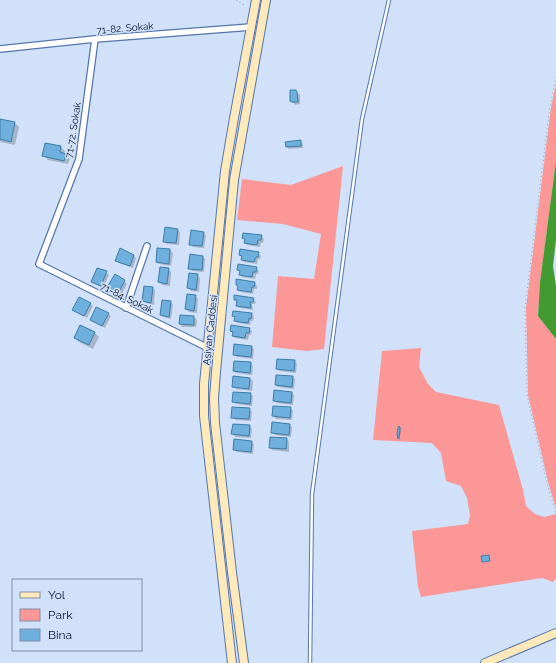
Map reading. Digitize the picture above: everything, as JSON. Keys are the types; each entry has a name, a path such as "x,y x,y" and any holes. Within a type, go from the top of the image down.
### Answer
{"street":[{"name":"Aşiyan Caddesi","path":"232,663 204,416 204,384 225,171 256,0"},
{"name":"Aşiyan Caddesi","path":"244,663 215,423 214,398 234,180 266,0"},
{"name":"71-82. Sokak","path":"0,49 95,39 251,27"},
{"name":"71-72. Sokak","path":"39,264 79,159 95,39"},
{"path":"126,308 147,246"},
{"name":"71-84. Sokak","path":"39,264 208,348"},
{"path":"485,663 555,636"},
{"path":"499,663 555,636"}],"lane":[{"path":"310,663 312,494 362,119 389,0"}],"path":[{"path":"236,0 254,10"},
{"path":"556,77 550,106 525,308 527,395 547,483 556,514"}],"green space":[{"path":"556,84 556,161 540,282 538,316 556,339 556,509 548,482 528,395 526,308 551,107"},
{"path":"343,166 324,349 307,351 272,347 278,276 314,279 321,234 283,224 237,220 242,179 291,185"},
{"path":"421,348 419,367 428,384 436,392 499,405 523,490 526,506 535,514 544,517 556,514 556,578 553,582 542,578 421,597 418,587 412,531 468,524 470,516 467,498 461,486 446,481 441,453 432,443 373,440 382,351"}],"shaded area":[{"path":"556,161 556,240 553,266 556,286 556,339 538,316 540,282"}],"building":[{"path":"290,90 296,90 298,102 290,101"},
{"path":"0,119 15,122 11,142 0,139"},
{"path":"301,140 301,146 286,147 285,142"},
{"path":"45,143 61,146 60,152 66,154 64,161 42,156"},
{"path":"165,227 178,229 176,243 163,242"},
{"path":"191,230 204,232 202,246 189,245"},
{"path":"243,233 262,235 261,240 258,240 257,245 244,243 245,239 242,238"},
{"path":"120,248 134,255 130,266 115,261"},
{"path":"157,248 170,249 169,264 156,262"},
{"path":"240,249 259,252 258,257 256,257 254,262 241,260 242,256 239,255"},
{"path":"190,254 203,256 202,270 188,269"},
{"path":"238,264 257,267 256,272 253,272 252,277 239,275 240,271 237,270"},
{"path":"160,267 169,268 167,284 158,282"},
{"path":"97,268 107,271 101,286 91,282"},
{"path":"189,273 198,274 196,290 187,288"},
{"path":"115,274 125,280 118,294 106,289"},
{"path":"236,279 255,282 251,292 237,290 238,286 236,285"},
{"path":"144,286 153,287 151,303 142,301"},
{"path":"187,294 196,295 194,311 185,309"},
{"path":"234,295 254,298 253,302 250,302 251,308 236,306 237,300 234,300"},
{"path":"79,297 91,303 84,316 72,310"},
{"path":"162,300 171,301 169,317 160,315"},
{"path":"96,307 109,313 102,326 90,320"},
{"path":"233,311 252,313 251,319 249,318 248,323 234,321 235,317 232,316"},
{"path":"180,315 194,316 194,325 179,324"},
{"path":"80,325 95,332 89,345 74,338"},
{"path":"231,325 250,328 249,333 246,333 245,338 232,336 233,332 230,331"},
{"path":"234,344 252,346 251,357 233,355"},
{"path":"277,359 295,360 294,371 276,369"},
{"path":"234,361 251,362 250,373 233,371"},
{"path":"276,375 293,376 292,387 275,385"},
{"path":"233,376 250,378 249,389 232,387"},
{"path":"274,390 292,392 291,403 273,401"},
{"path":"233,392 251,393 250,404 232,402"},
{"path":"273,406 291,407 290,418 272,416"},
{"path":"232,407 250,408 249,419 231,418"},
{"path":"272,422 290,424 289,435 271,433"},
{"path":"233,424 250,425 249,436 231,434"},
{"path":"399,426 400,429 398,439 397,434"},
{"path":"270,437 287,438 286,449 269,448"},
{"path":"234,439 252,441 251,452 233,450"},
{"path":"489,555 490,561 482,562 481,556"}]}
